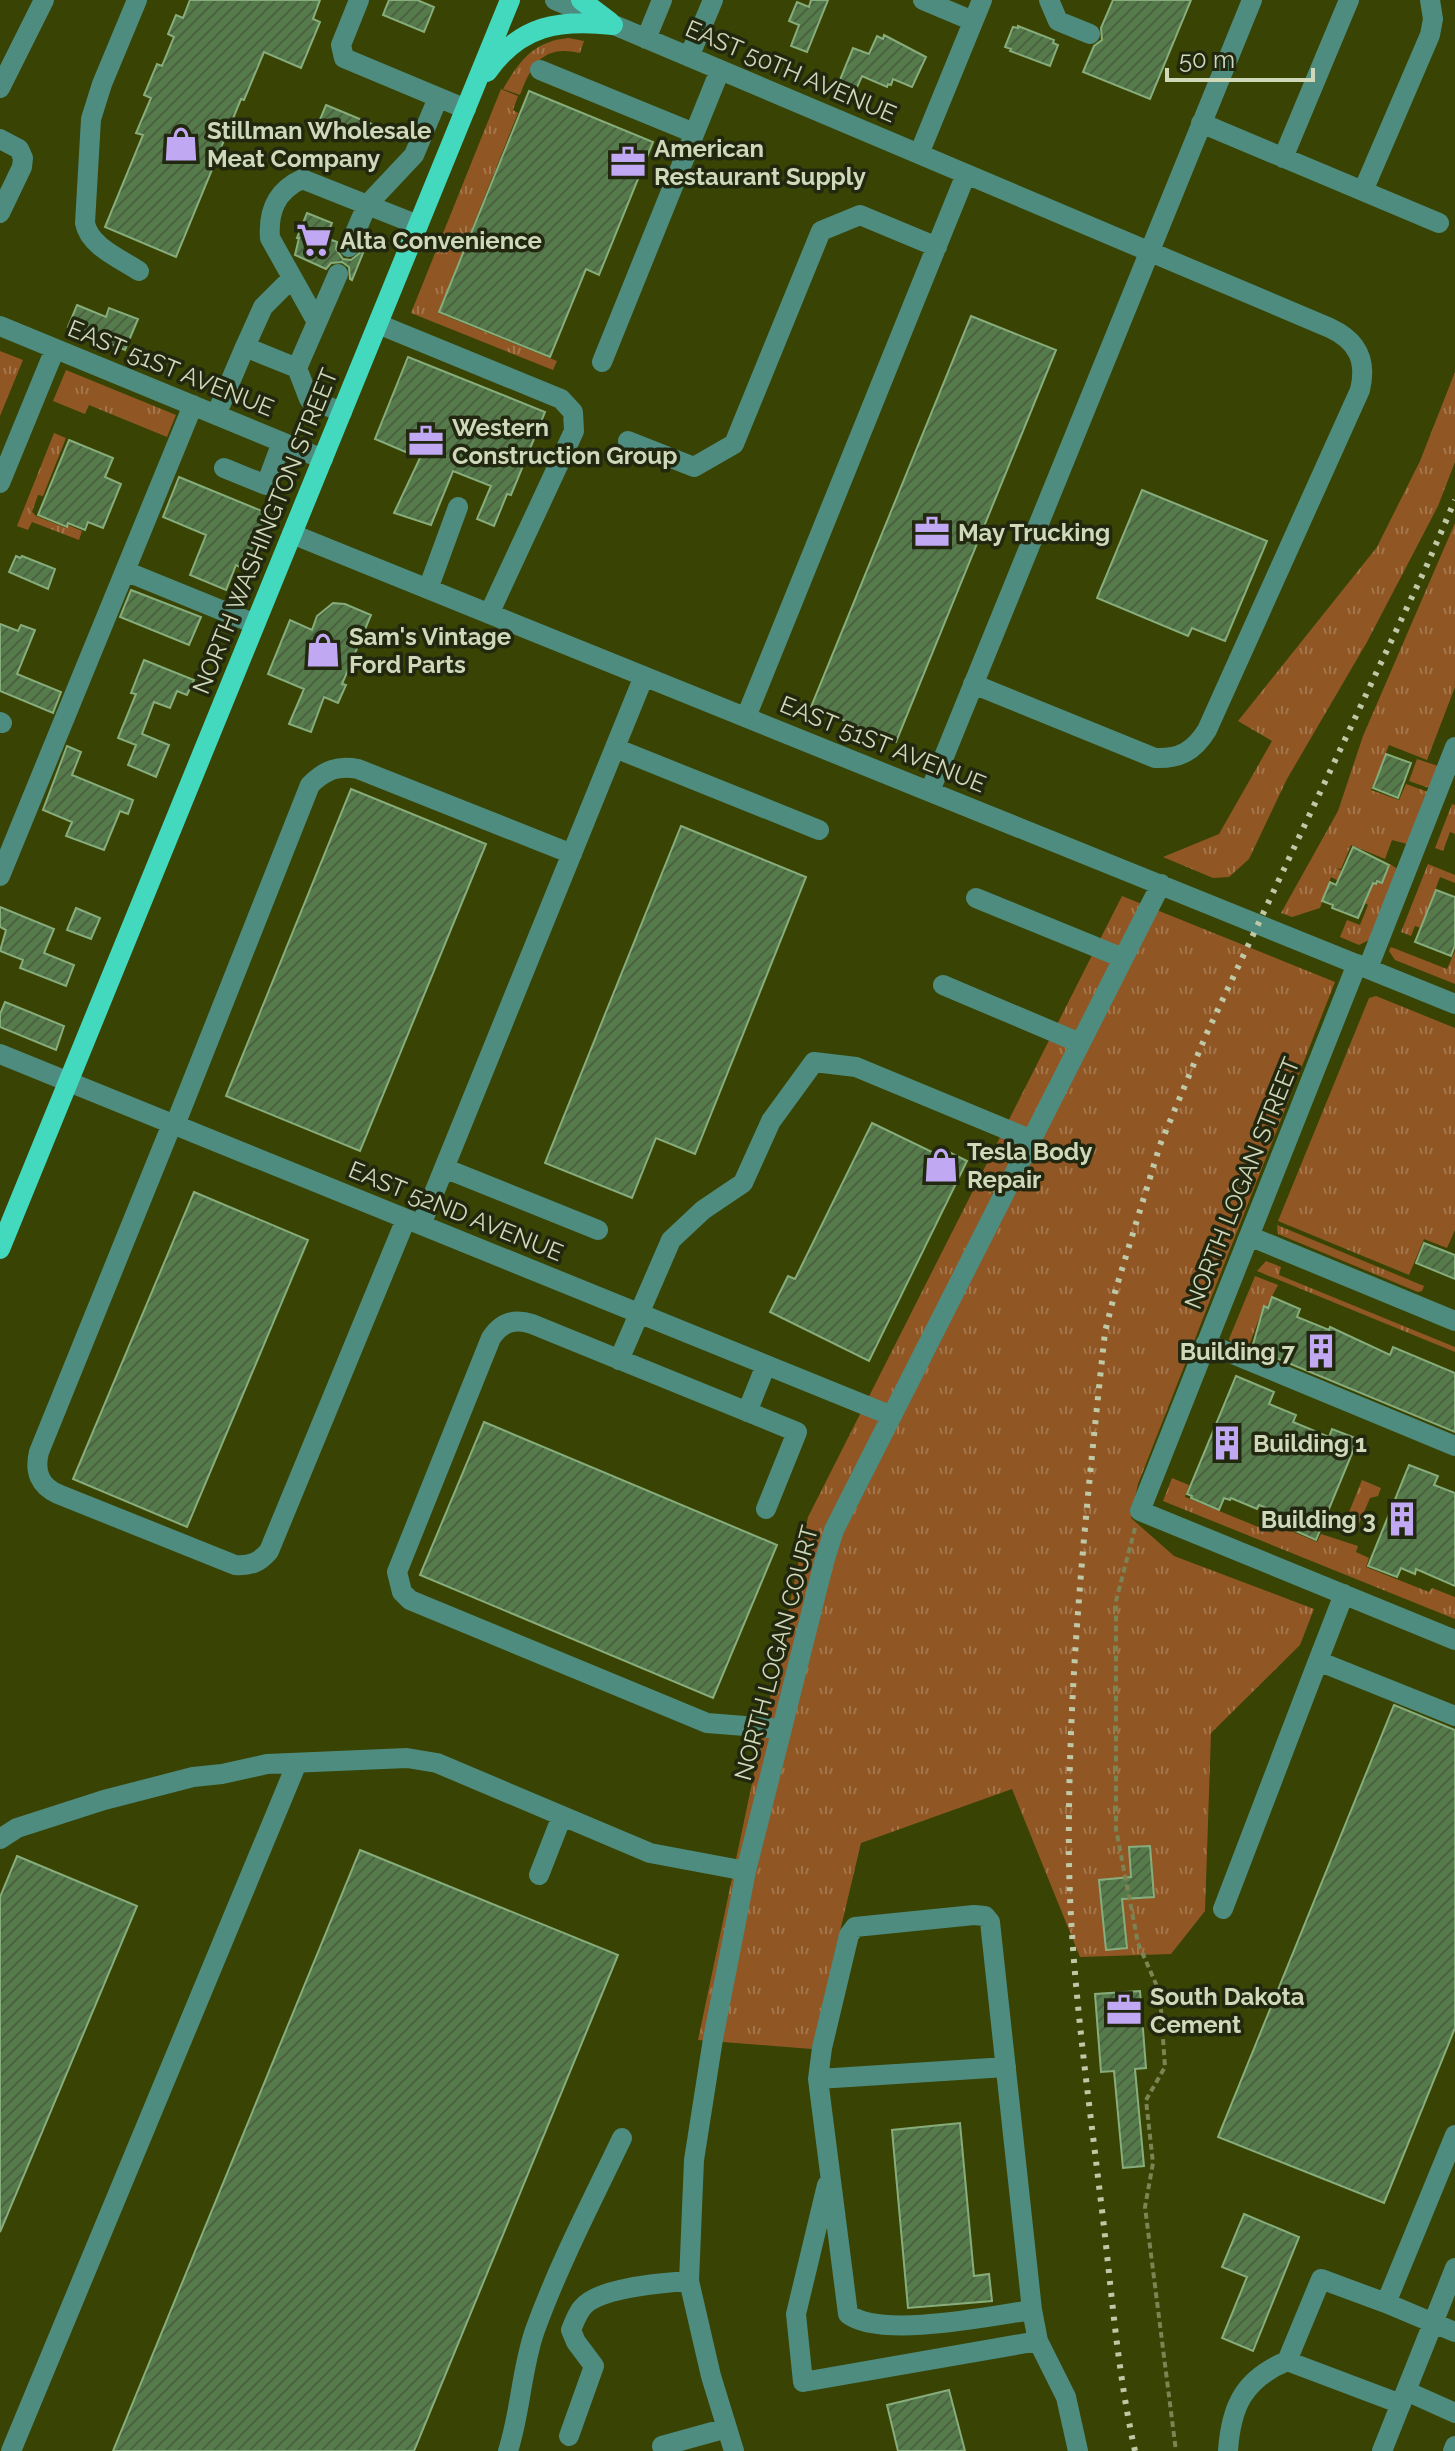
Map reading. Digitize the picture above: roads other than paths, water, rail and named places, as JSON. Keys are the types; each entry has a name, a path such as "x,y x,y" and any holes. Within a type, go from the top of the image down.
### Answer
{"main road":[{"name":"NORTH WASHINGTON STREET","path":"0,1249 510,0"},
{"path":"581,0 613,25"},
{"path":"469,102 503,53 537,29 570,22 613,25"}],"street":[{"path":"0,88 44,0"},
{"path":"137,0 91,119 85,223 87,234 94,241 139,271"},
{"path":"359,0 341,45 344,58 438,98 469,102"},
{"name":"EAST 50TH AVENUE","path":"555,0 1344,334 1355,345 1362,359 1364,375 1360,390 1199,744 1186,754 1171,759 1155,758 973,684"},
{"path":"646,39 662,0"},
{"path":"689,57 713,0"},
{"path":"923,0 973,21"},
{"path":"919,154 982,0"},
{"path":"1049,0 1058,21 1090,34"},
{"path":"930,791 1252,0"},
{"path":"1283,158 1349,0"},
{"path":"1363,191 1430,35 1433,19 1430,0"},
{"path":"540,70 694,133"},
{"path":"602,362 720,70"},
{"path":"349,247 367,205 414,155 438,98"},
{"path":"1201,123 1439,223"},
{"path":"0,139 19,149 23,162 0,213"},
{"path":"746,717 966,174"},
{"path":"317,322 270,238 272,207 285,188 302,179 418,225"},
{"path":"628,441 694,467 734,444 821,231 860,215 937,247"},
{"path":"338,274 297,368 309,399 342,412"},
{"path":"216,415 263,307 292,278"},
{"path":"378,324 561,399 573,412 574,431 489,614"},
{"name":"EAST 51ST AVENUE","path":"0,326 323,459"},
{"path":"245,347 297,368"},
{"path":"0,483 55,349"},
{"path":"0,876 193,405"},
{"path":"224,468 266,485 282,442"},
{"path":"428,589 458,507"},
{"name":"EAST 51ST AVENUE","path":"292,534 1455,1004"},
{"path":"125,571 255,624"},
{"path":"572,854 358,769 345,766 332,769 310,785 36,1463 42,1482 49,1490 235,1565 245,1566 263,1559 269,1551 413,1222 444,1168 572,854 644,676"},
{"name":"NORTH LOGAN STREET","path":"1344,1594 1140,1511 1249,1236 1455,747"},
{"path":"615,748 819,830"},
{"name":"NORTH LOGAN COURT","path":"734,2451 711,2376 689,2281 694,2160 713,2039 746,1871 834,1530 1161,884"},
{"path":"976,898 1123,958"},
{"path":"943,985 1080,1043"},
{"name":"EAST 52ND AVENUE","path":"0,1054 892,1416"},
{"path":"619,1360 671,1240 703,1210 743,1183 771,1121 814,1062 856,1067 1032,1140"},
{"path":"444,1168 598,1230"},
{"path":"1249,1236 1455,1321"},
{"path":"766,1509 797,1432 523,1321 504,1324 491,1338 397,1572 399,1585 410,1600 707,1723 782,1729"},
{"path":"1206,1343 1455,1446"},
{"path":"747,1412 766,1365"},
{"path":"1223,1909 1344,1594 1455,1640"},
{"path":"1318,1661 1455,1716"},
{"path":"0,1839 17,1828 104,1800 193,1777 267,1764 423,1759 650,1853 746,1871"},
{"path":"11,2451 297,1763"},
{"path":"539,1875 562,1816"},
{"path":"1032,2310 933,2324 873,2324 857,2321 848,2314 818,2079 822,2048 849,1935 855,1927 974,1915 985,1916 990,1922 1032,2310 1038,2341 1066,2397 1078,2451"},
{"path":"818,2079 1006,2067"},
{"path":"1386,2303 1455,2135"},
{"path":"508,2451 517,2423 520,2388 534,2332 622,2138"},
{"path":"830,2171 796,2314 803,2382 1038,2341"},
{"path":"1382,2451 1455,2268"},
{"path":"1228,2451 1232,2420 1246,2389 1255,2377 1287,2361 1321,2279 1455,2332"},
{"path":"569,2436 594,2366 571,2330 582,2307 597,2297 641,2285 689,2281"},
{"path":"1287,2361 1455,2413"},
{"path":"662,2446 727,2428"}],"railway":[{"path":"1135,2451 1118,2355 1085,2070 1076,1988 1069,1863 1075,1664 1105,1332 1160,1145 1206,1035 1455,500"}],"place":[{"name":"Stillman Wholesale Meat Company","path":"181,144"},
{"name":"American Restaurant Supply","path":"628,162"},
{"name":"Alta Convenience","path":"314,240"},
{"name":"Western Construction Group","path":"426,441"},
{"name":"May Trucking","path":"932,532"},
{"name":"Sam's Vintage Ford Parts","path":"323,650"},
{"name":"Tesla Body Repair","path":"941,1165"},
{"name":"Building 7","path":"1321,1351"},
{"name":"Building 1","path":"1227,1443"},
{"name":"Building 3","path":"1402,1519"},
{"name":"South Dakota Cement","path":"1124,2010"}]}
